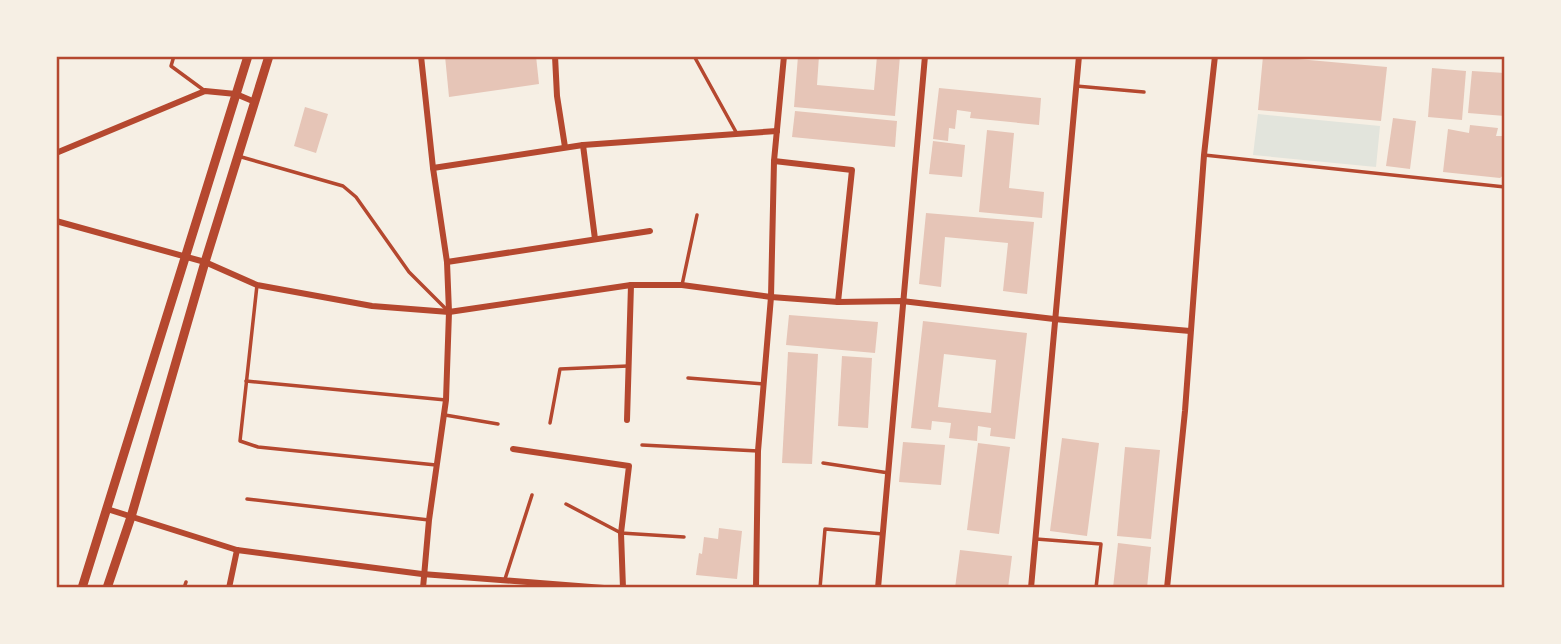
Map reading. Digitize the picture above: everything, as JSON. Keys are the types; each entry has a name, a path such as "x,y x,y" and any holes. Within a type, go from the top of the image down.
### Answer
{"main road":[{"path":"82,588 248,56"},
{"path":"107,588 131,517 205,262 269,56"}],"street":[{"path":"421,56 433,168 447,262 449,312 446,400 422,574 423,588"},
{"path":"555,56 557,96 565,147"},
{"path":"756,588 758,451 771,297 774,161 784,56"},
{"path":"877,588 925,56"},
{"path":"1031,588 1079,56"},
{"path":"1167,588 1215,56"},
{"path":"56,153 205,91 236,94 255,102"},
{"path":"433,168 583,145 778,131"},
{"path":"583,145 595,239"},
{"path":"774,161 852,170 838,302"},
{"path":"56,221 205,262 257,285 372,306 449,312 631,285 682,285 771,297 838,302 902,301 1054,319 1190,331"},
{"path":"447,262 650,231"},
{"path":"627,421 631,285"},
{"path":"513,449 629,466 621,533 623,588"},
{"path":"107,509 237,550 422,574 604,588"},
{"path":"229,588 237,550"}],"lane":[{"path":"174,56 171,66 205,91"},
{"path":"694,56 737,134"},
{"path":"1076,86 1144,92"},
{"path":"1204,155 1505,187"},
{"path":"238,156 343,186 356,197 409,272 449,312"},
{"path":"682,285 697,215"},
{"path":"257,285 240,441 258,447 437,465"},
{"path":"550,423 560,369 628,366"},
{"path":"688,378 764,384"},
{"path":"246,381 446,400"},
{"path":"444,415 498,424"},
{"path":"642,445 758,451"},
{"path":"823,463 889,472"},
{"path":"504,581 532,495"},
{"path":"247,499 429,520"},
{"path":"566,504 621,533 684,537"},
{"path":"820,588 825,529 883,534"},
{"path":"1035,538 1101,544 1096,588"},
{"path":"184,588 186,582"}],"shaded area":[{"path":"1258,114 1380,126 1376,167 1253,155"}],"building":[{"path":"445,56 536,56 539,84 449,97"},
{"path":"798,56 819,56 817,85 874,90 877,56 900,56 895,116 794,107"},
{"path":"1263,56 1387,67 1381,121 1258,110"},
{"path":"1432,68 1466,71 1462,120 1428,117"},
{"path":"1472,71 1505,73 1505,116 1468,113"},
{"path":"939,88 1041,98 1039,125 970,118 971,112 957,110 955,129 949,128 948,141 933,139"},
{"path":"305,107 328,114 316,153 294,146"},
{"path":"795,111 897,121 895,147 792,137"},
{"path":"1393,118 1416,121 1410,169 1386,166"},
{"path":"1470,125 1498,128 1496,136 1505,136 1505,174 1500,178 1443,172 1448,129 1469,133"},
{"path":"987,130 1014,133 1009,188 1044,192 1042,218 979,212"},
{"path":"933,141 965,145 962,177 929,174"},
{"path":"926,213 1034,222 1027,294 1003,291 1008,243 945,237 941,287 919,284"},
{"path":"789,315 878,322 875,353 786,345"},
{"path":"923,321 1027,333 1015,439 990,436 991,428 978,426 977,441 949,438 951,423 932,421 931,430 911,428","holes":["944,354 996,360 991,413 938,407"]},
{"path":"788,352 818,354 812,464 782,463"},
{"path":"842,356 872,358 868,428 838,426"},
{"path":"1062,438 1099,443 1087,536 1050,531"},
{"path":"903,442 945,445 941,485 899,482"},
{"path":"978,443 1010,447 999,534 967,530"},
{"path":"1125,447 1160,450 1151,539 1117,536"},
{"path":"719,528 742,531 737,579 696,575 704,537 718,539"},
{"path":"1118,543 1151,547 1147,588 1113,588"},
{"path":"960,550 1012,556 1008,588 955,588"}]}
